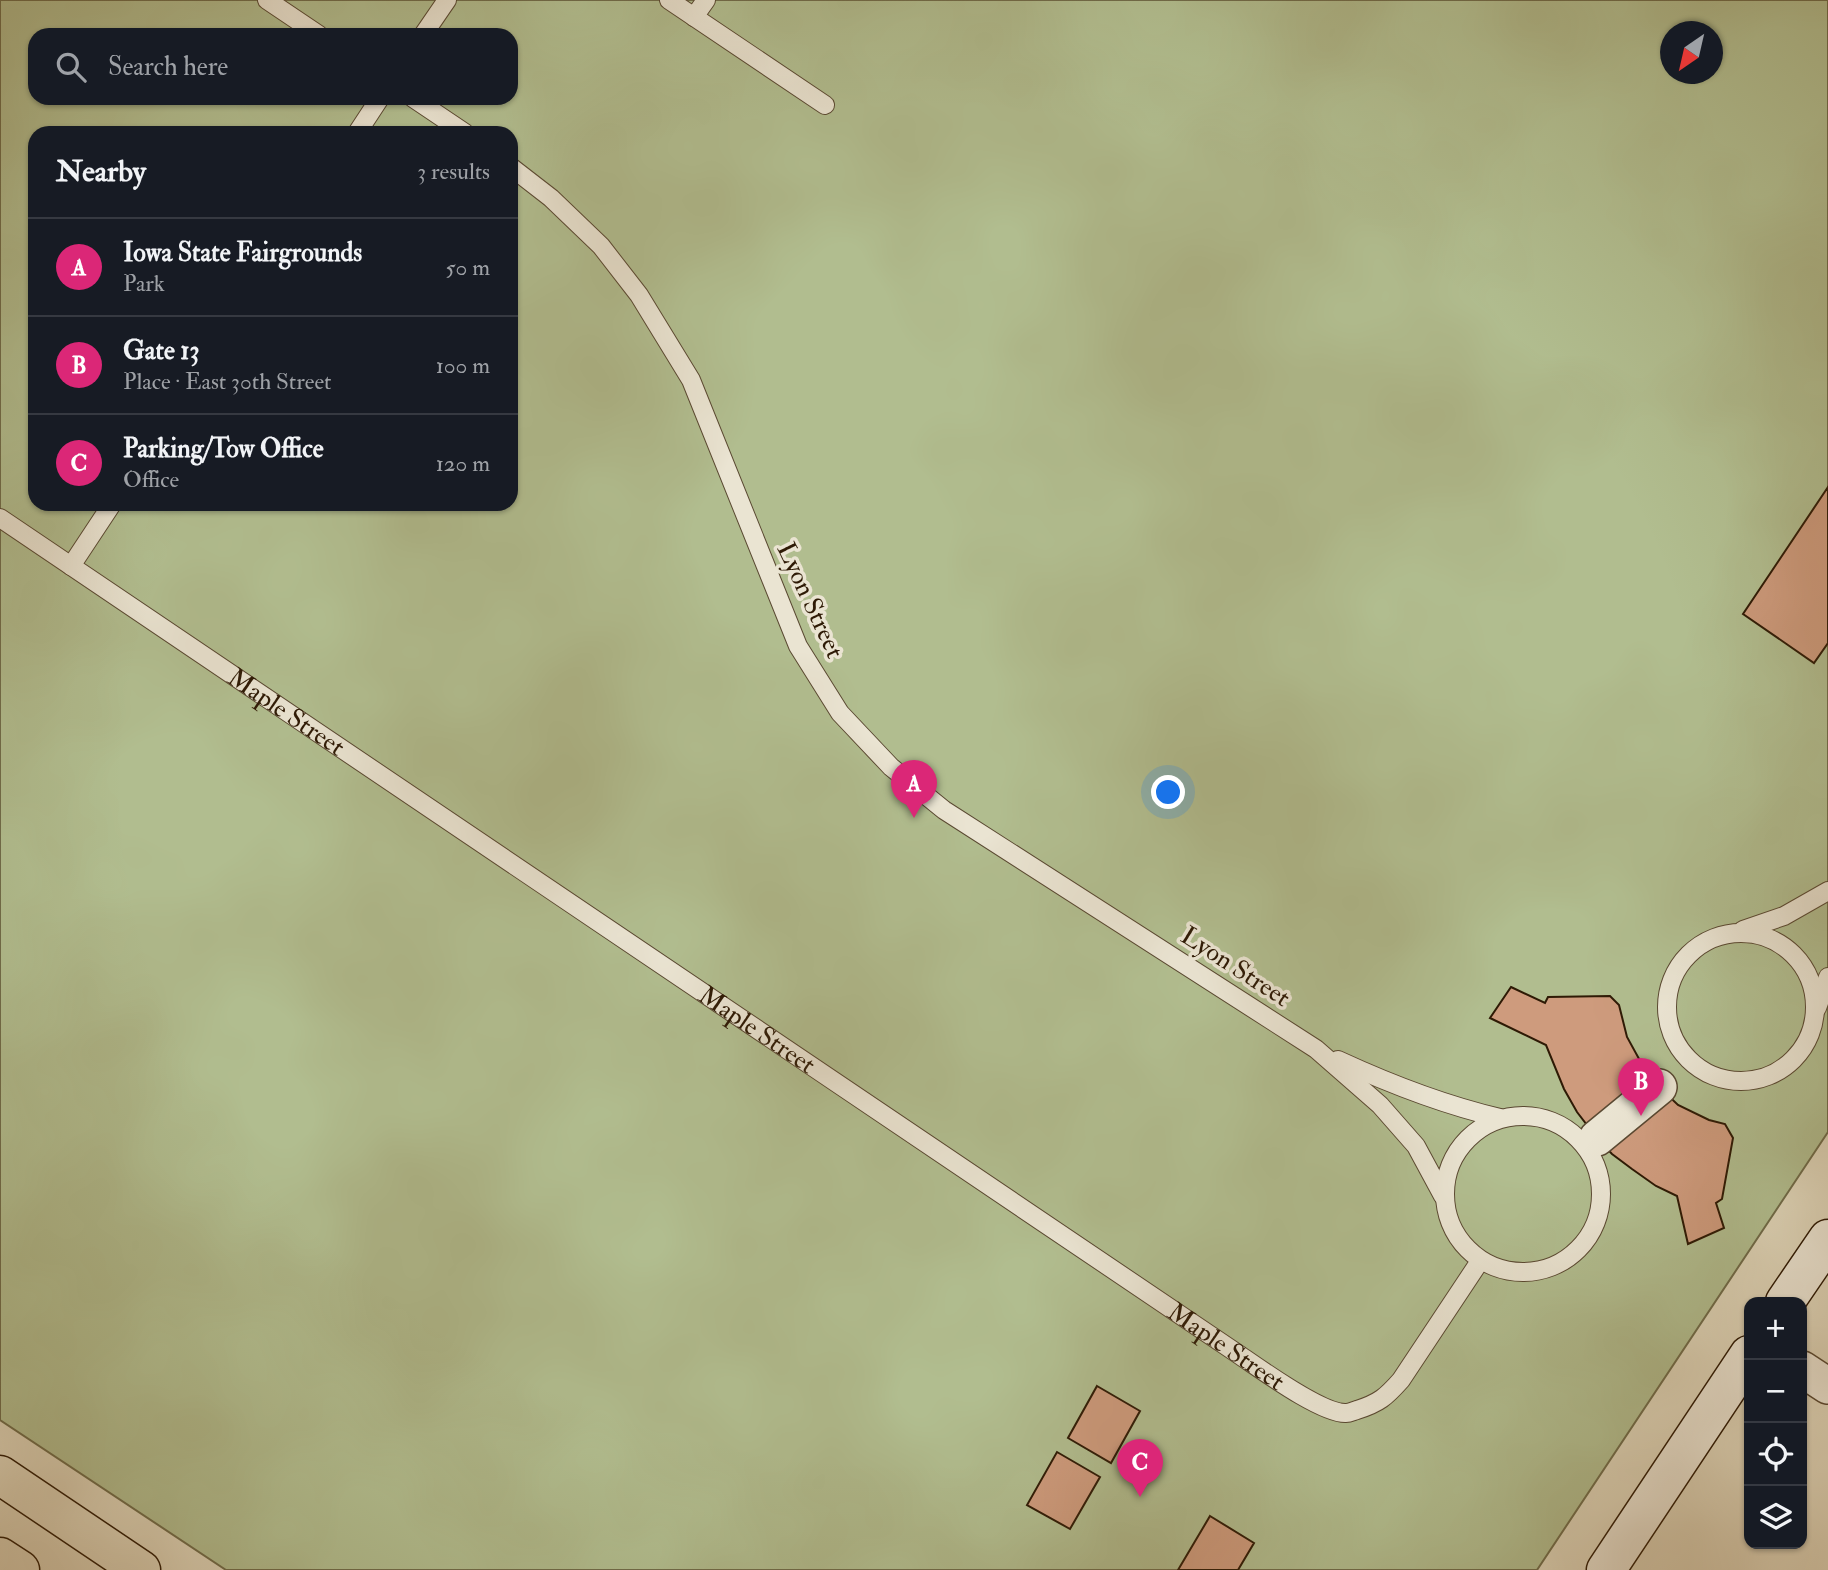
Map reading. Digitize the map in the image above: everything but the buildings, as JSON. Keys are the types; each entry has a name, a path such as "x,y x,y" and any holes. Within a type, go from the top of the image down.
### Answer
{"main road":[{"path":"1788,1297 1828,1239"},
{"path":"1606,1570 1746,1360"},
{"path":"0,1475 141,1570"},
{"path":"0,1557 20,1570"}],"street":[{"path":"1597,1138 1659,1087"},
{"path":"1807,1372 1828,1386"}],"lane":[{"path":"267,0 309,28"},
{"path":"428,28 447,0"},
{"path":"669,0 824,105"},
{"path":"695,17 706,0"},
{"path":"362,126 375,105"},
{"path":"423,105 454,126"},
{"name":"Lyon Street","path":"518,172 551,198 601,246 639,295 691,380 798,646 840,713 891,767 944,810 1316,1049"},
{"path":"71,566 106,511"},
{"name":"Maple Street","path":"0,518 1241,1356 1322,1407 1346,1413 1371,1405 1386,1396 1401,1380 1480,1261"},
{"path":"1828,891 1784,916 1712,938 1690,952 1676,971 1667,995 1667,1019 1675,1043 1690,1062 1711,1076 1735,1082 1760,1080 1782,1070 1800,1054 1812,1032 1828,977"},
{"path":"1735,932 1760,934 1783,944 1801,961 1812,984 1817,1008"},
{"path":"1316,1049 1381,1080 1500,1118"},
{"path":"1316,1049 1380,1105 1416,1146 1443,1196 1448,1221 1461,1243 1480,1261 1504,1271 1531,1272 1556,1265 1577,1251 1586,1240 1593,1229 1601,1205 1600,1178 1591,1154 1574,1134 1552,1121 1526,1115 1500,1118 1476,1129 1458,1147 1447,1170 1443,1196"}],"green space":[{"path":"0,0 1828,0 1828,1132 1537,1570 226,1570 0,1420"}],"place":[{"name":"Iowa State Fairgrounds","path":"914,818"},
{"name":"Gate 13","path":"1641,1116"},
{"name":"Parking/Tow Office","path":"1140,1497"}]}
